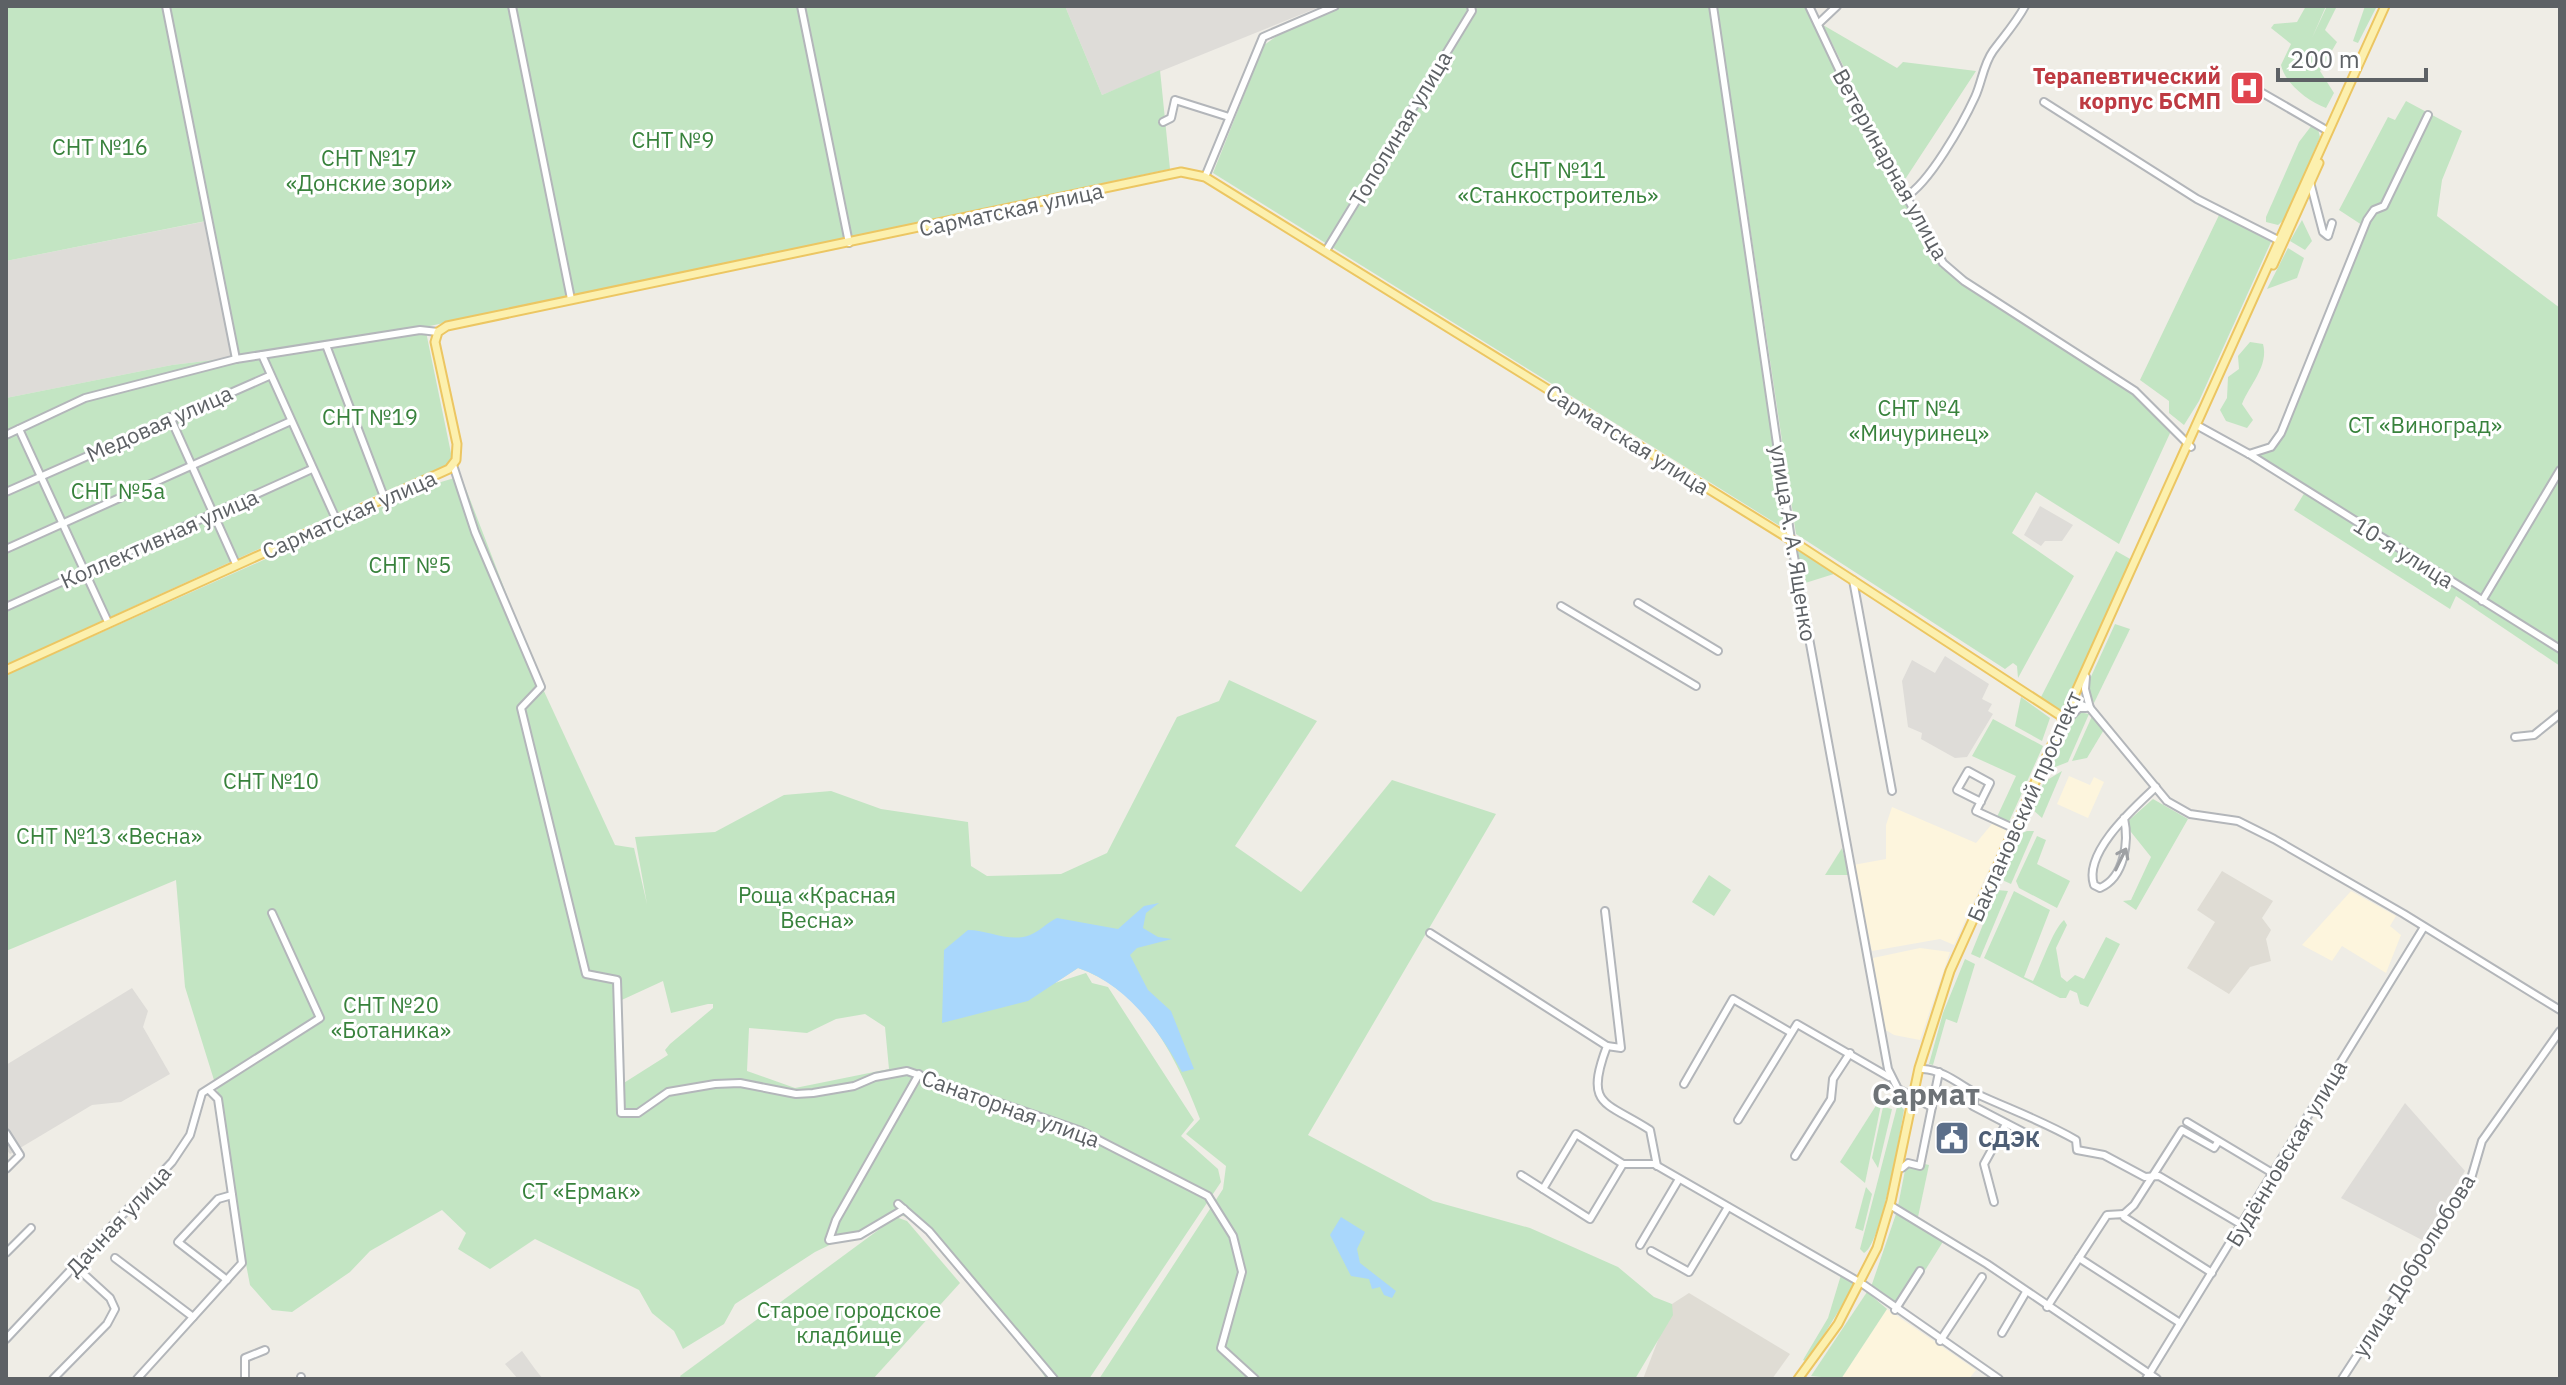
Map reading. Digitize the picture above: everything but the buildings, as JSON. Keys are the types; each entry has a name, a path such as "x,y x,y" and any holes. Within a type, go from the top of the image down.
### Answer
{"main road":[{"path":"2281,241 2328,131 2388,6"},
{"path":"2281,241 2388,6"},
{"name":"Сарматская улица","path":"6,670 453,465 458,449 435,348 438,332 453,323 1181,172 1205,177 1791,540 2065,719"},
{"name":"Баклановский проспект","path":"1862,1284 1889,1206 1927,1037 1961,951 2013,828 2200,427 2281,241"},
{"name":"Баклановский проспект","path":"2073,702 2281,241"},
{"name":"Баклановский проспект","path":"1801,1379 1841,1326 1881,1250 1902,1168 1914,1099 1961,951 2065,719"}],"street":[{"path":"166,6 236,359"},
{"path":"512,6 571,299"},
{"path":"801,6 849,243"},
{"path":"1205,177 1263,37 1335,6"},
{"name":"Тополиная улица","path":"1327,249 1472,11 1471,6"},
{"name":"улица А. А. Ященко","path":"1713,6 1791,540 1889,1077"},
{"name":"Ветеринарная улица","path":"1809,6 1905,197 1934,251 1951,271 2122,381 2147,401 2190,445"},
{"path":"1818,24 1837,6"},
{"path":"1905,197 1924,181 1963,119 1993,50 2007,36 2025,6"},
{"path":"2259,91 2328,131"},
{"path":"1163,122 1171,118 1175,100 1229,117"},
{"path":"2044,102 2197,199 2281,241"},
{"path":"2249,454 2271,447 2281,433 2367,220 2374,210 2384,206 2428,115"},
{"path":"2310,182 2323,232 2328,236 2332,223"},
{"path":"6,435 85,398 236,359 420,330 438,332"},
{"path":"326,345 384,497"},
{"path":"262,355 336,519"},
{"name":"Медовая улица","path":"6,492 170,417 269,376"},
{"path":"170,417 236,564"},
{"path":"6,549 291,421"},
{"name":"10-я улица","path":"2200,427 2249,454 2560,649"},
{"path":"19,429 108,622"},
{"name":"Санаторная улица","path":"453,465 475,532 541,687 521,708 586,974 617,980 621,1113 638,1113 668,1092 715,1084 740,1083 796,1094 854,1086 875,1077 907,1071 1081,1131 1208,1196 1233,1236 1242,1272 1221,1348 1255,1379"},
{"name":"Коллективная улица","path":"6,607 312,469"},
{"path":"2482,601 2560,470"},
{"path":"1853,580 1892,791"},
{"path":"1638,603 1718,651"},
{"path":"1561,606 1696,686"},
{"path":"2086,677 2085,689 2090,708 2156,787 2180,810 2238,821 2424,927 2560,1010"},
{"path":"2073,702 2090,708"},
{"path":"2065,719 2079,708 2090,708"},
{"path":"2515,737 2534,735 2560,714"},
{"path":"1981,802 1957,790 1968,771 1990,783 1981,802 1976,811 2013,828"},
{"path":"2124,818 2127,848 2108,883 2100,888 2094,885 2091,874 2109,836 2124,818 2156,787"},
{"path":"1430,933 1607,1046 1621,1048 1605,911"},
{"path":"137,1379 242,1263 218,1099 209,1090 320,1018 272,913"},
{"name":"Будённовская улица","path":"2148,1377 2424,927"},
{"path":"1684,1084 1733,999 1790,1032"},
{"path":"1738,1120 1797,1024 1850,1053 1889,1077 1898,1089 1932,1107"},
{"name":"улица Добролюбова","path":"2342,1379 2470,1182 2482,1141 2560,1031"},
{"path":"1607,1046 1595,1076 1598,1094 1614,1111 1650,1130 1657,1166"},
{"path":"1795,1156 1831,1099 1833,1079 1850,1053"},
{"path":"1923,1069 1939,1072 1976,1093 2050,1125 2076,1140 2077,1150 2104,1155 2145,1177 2153,1176 2242,1225"},
{"path":"1902,1168 1908,1163 1920,1166 1939,1072"},
{"path":"919,1074 836,1220 829,1240 860,1235 901,1207 929,1231 1054,1379"},
{"name":"Дачная улица","path":"6,1339 172,1162 190,1135 202,1093 209,1090"},
{"path":"1976,1093 1973,1106 2025,1133"},
{"path":"2187,1122 2274,1174"},
{"path":"1994,1202 1984,1164 2006,1124"},
{"path":"2124,1214 2182,1130 2214,1148 2218,1142"},
{"path":"6,1133 20,1155 6,1169"},
{"path":"1543,1189 1576,1134 1623,1164 1631,1166 1647,1162 1657,1166 1862,1284 1895,1310 1999,1379"},
{"path":"1521,1175 1590,1219 1623,1164"},
{"path":"1640,1245 1679,1179"},
{"path":"227,1280 178,1242 218,1199 232,1195"},
{"path":"1651,1251 1689,1272 1728,1207"},
{"path":"1893,1207 2026,1292 2148,1377 2157,1379"},
{"path":"2047,1307 2107,1215 2124,1214 2212,1273"},
{"path":"6,1253 31,1228"},
{"path":"115,1258 193,1317"},
{"path":"2079,1258 2180,1323"},
{"path":"57,1377 107,1324 115,1309 110,1298 75,1266"},
{"path":"1895,1310 1920,1271"},
{"path":"1940,1341 1982,1277"},
{"path":"2002,1333 2026,1292"},
{"path":"245,1379 245,1358 265,1350"}],"shaded area":[{"path":"1065,6 1322,6 1102,95"},
{"path":"212,220 238,357 172,365 6,398 6,261"},
{"path":"2040,506 2073,525 2062,541 2045,541 2041,546 2024,535"},
{"path":"1945,656 1989,684 1982,699 1992,704 1988,711 1993,714 1967,757 1955,758 1921,739 1922,733 1908,727 1902,681 1912,660 1935,673"},
{"path":"2069,776 2090,785 2094,777 2104,782 2088,818 2057,804"},
{"path":"1892,807 1976,843 1996,819 2009,826 1954,945 1940,939 1872,951 1853,865 1886,859 1886,825"},
{"path":"2222,871 2273,901 2262,918 2271,930 2266,939 2271,961 2250,967 2229,994 2187,968 2215,922 2197,910"},
{"path":"2351,891 2396,916 2390,926 2401,935 2386,973 2342,946 2332,961 2302,945"},
{"path":"1920,948 1950,952 1920,1040 1894,1035 1884,1029 1873,958"},
{"path":"132,988 148,1011 143,1027 170,1074 121,1102 92,1105 10,1154 6,1149 6,1065"},
{"path":"2405,1103 2465,1171 2422,1240 2341,1198"},
{"path":"1689,1293 1790,1354 1772,1379 1643,1379 1672,1304"},
{"path":"1887,1309 1976,1370 1969,1379 1841,1379"},
{"path":"522,1351 543,1379 518,1379 505,1364"}],"green space":[{"path":"6,6 1065,6 1102,95 1160,70 1170,169 425,327 452,458 446,469 383,492 6,665 6,398 172,365 238,357 211,220 6,261"},
{"name":"СНТ №11 «Станкостроитель»","path":"1345,6 1709,6 1785,529 1213,173 1264,45 1287,29"},
{"name":"СНТ №4 «Мичуринец»","path":"1717,6 1805,6 1875,148 1940,267 2138,398 2171,431 2119,544 2036,492 2012,533 2074,576 2018,678 2017,666 2013,663 2005,669 1796,534"},
{"path":"2306,6 2326,6 2312,38 2327,6 2337,6 2325,30 2337,42 2320,71 2334,93 2326,108 2305,97 2287,79 2281,65 2291,44 2271,28 2274,24 2297,22"},
{"path":"2365,6 2377,6 2358,43 2353,41"},
{"path":"1823,25 1897,68 1903,62 1976,71 1902,184"},
{"name":"СТ «Виноград»","path":"2406,101 2462,131 2442,180 2437,216 2560,308 2560,666 2456,596 2450,609 2294,510 2305,492 2245,455 2271,446 2362,225 2339,210 2388,117 2395,120"},
{"path":"2312,125 2318,129 2320,137 2285,219 2278,225 2266,222 2299,142"},
{"path":"2220,213 2267,235 2271,242 2199,401 2184,425 2169,413 2169,401 2140,380"},
{"path":"2302,220 2312,241 2305,250 2290,241"},
{"path":"2288,248 2304,258 2297,278 2267,289"},
{"path":"2250,342 2263,344 2264,352 2261,367 2242,404 2253,420 2247,428 2226,421 2220,410 2227,398 2228,377 2239,369 2238,356"},
{"path":"461,476 543,689 615,845 634,848 647,904 635,837 715,832 784,795 831,791 881,809 968,822 971,866 987,876 1061,874 1107,853 1177,717 1219,701 1229,680 1317,721 1235,846 1301,892 1392,780 1496,814 1308,1135 1433,1201 1530,1228 1618,1267 1654,1297 1672,1304 1673,1315 1635,1379 1099,1379 1223,1189 1226,1166 1186,1134 1200,1119 1181,1073 1155,1029 1122,992 1078,968 1055,983 1086,973 1092,983 1108,987 1194,1120 1181,1136 1218,1169 1221,1182 1089,1379 1046,1379 1025,1345 920,1220 894,1214 815,1252 735,1304 724,1324 683,1349 674,1331 652,1313 639,1290 535,1239 490,1269 458,1249 466,1233 442,1210 370,1251 350,1272 292,1312 272,1310 250,1285 220,1129 223,1109 185,987 176,880 6,951 6,675 431,485","holes":["663,981 671,1013 708,1004 713,1004 713,1008 670,1044 665,1050 668,1055 619,1086 613,1004","865,1014 885,1027 889,1069 795,1088 747,1071 749,1028 807,1033 836,1019"]},
{"path":"1798,551 1803,551 1837,573 1802,584"},
{"path":"2116,551 2132,560 2065,709 2057,710 2040,699"},
{"path":"2115,624 2130,629 2094,703 2087,691 2089,681"},
{"path":"2021,697 2050,718 2042,741 2015,726"},
{"path":"2075,713 2089,714 2068,762 2050,769"},
{"path":"2093,714 2105,728 2087,758 2072,761"},
{"path":"1993,719 2043,746 2008,824 1996,819 2016,776 1972,756"},
{"path":"2062,771 2042,818 2031,808 2044,782"},
{"path":"2153,799 2188,819 2136,910 2123,901 2131,900 2151,857 2127,827 2127,822"},
{"path":"2034,831 2011,884 2000,879 2020,834"},
{"path":"2037,836 2046,840 2037,864 2070,881 2057,908 2019,888 2016,881"},
{"path":"1842,848 1849,875 1825,875"},
{"path":"1709,875 1731,890 1714,916 1692,902"},
{"path":"1997,890 2008,891 1980,958 1971,954"},
{"path":"2014,891 2050,910 2024,977 2033,981 2051,940 2064,920 2067,925 2056,948 2061,977 2067,982 2075,975 2084,979 2106,937 2120,944 2088,1007 2080,1004 2077,993 2070,990 2066,998 2060,998 1984,958"},
{"path":"1965,959 1975,964 1957,1023 1946,1019 1933,1065 1929,1064 1943,1013"},
{"path":"1898,1103 1904,1110 1889,1188 1877,1231 1864,1253 1860,1249"},
{"path":"1877,1104 1881,1105 1865,1183 1840,1162"},
{"path":"1883,1107 1892,1109 1878,1168 1872,1158"},
{"path":"1907,1160 1929,1165 1918,1217 1898,1206"},
{"path":"1866,1187 1872,1194 1863,1231 1855,1228"},
{"path":"1896,1214 1944,1240 1924,1272 1917,1268 1894,1304 1871,1287"},
{"name":"Старое городское кладбище","path":"896,1217 907,1221 960,1283 873,1379 682,1379 680,1376"},
{"path":"1841,1275 1850,1279 1854,1286 1807,1362 1803,1360 1828,1318"},
{"path":"1867,1292 1887,1309 1841,1379 1811,1376"}],"water":[{"path":"1159,903 1146,913 1143,928 1158,937 1172,939 1137,948 1130,955 1148,990 1171,1011 1194,1069 1182,1072 1152,1025 1126,997 1095,975 1078,968 1028,1001 942,1023 944,950 968,930 1022,937 1057,918 1118,929 1144,906"},
{"path":"1341,1217 1365,1232 1357,1249 1360,1263 1396,1291 1392,1298 1384,1295 1380,1287 1372,1289 1369,1279 1351,1276 1330,1235"}],"place":[{"name":"Терапевтический корпус БСМП","path":"2247,88"},
{"name":"СДЭК","path":"1952,1138"}],"district":[{"name":"Сармат","path":"1926,1093"}],"park label":[{"name":"СНТ №9","path":"673,139"},
{"name":"СНТ №16","path":"100,146"},
{"name":"СНТ №17 «Донские зори»","path":"369,170"},
{"name":"СНТ №19","path":"370,416"},
{"name":"СНТ №5а","path":"118,490"},
{"name":"СНТ №5","path":"410,564"},
{"name":"СНТ №10","path":"271,780"},
{"name":"СНТ №13 «Весна»","path":"109,835"},
{"name":"Роща «Красная Весна»","path":"817,906"},
{"name":"СНТ №20 «Ботаника»","path":"391,1016"},
{"name":"СТ «Ермак»","path":"581,1190"}]}
